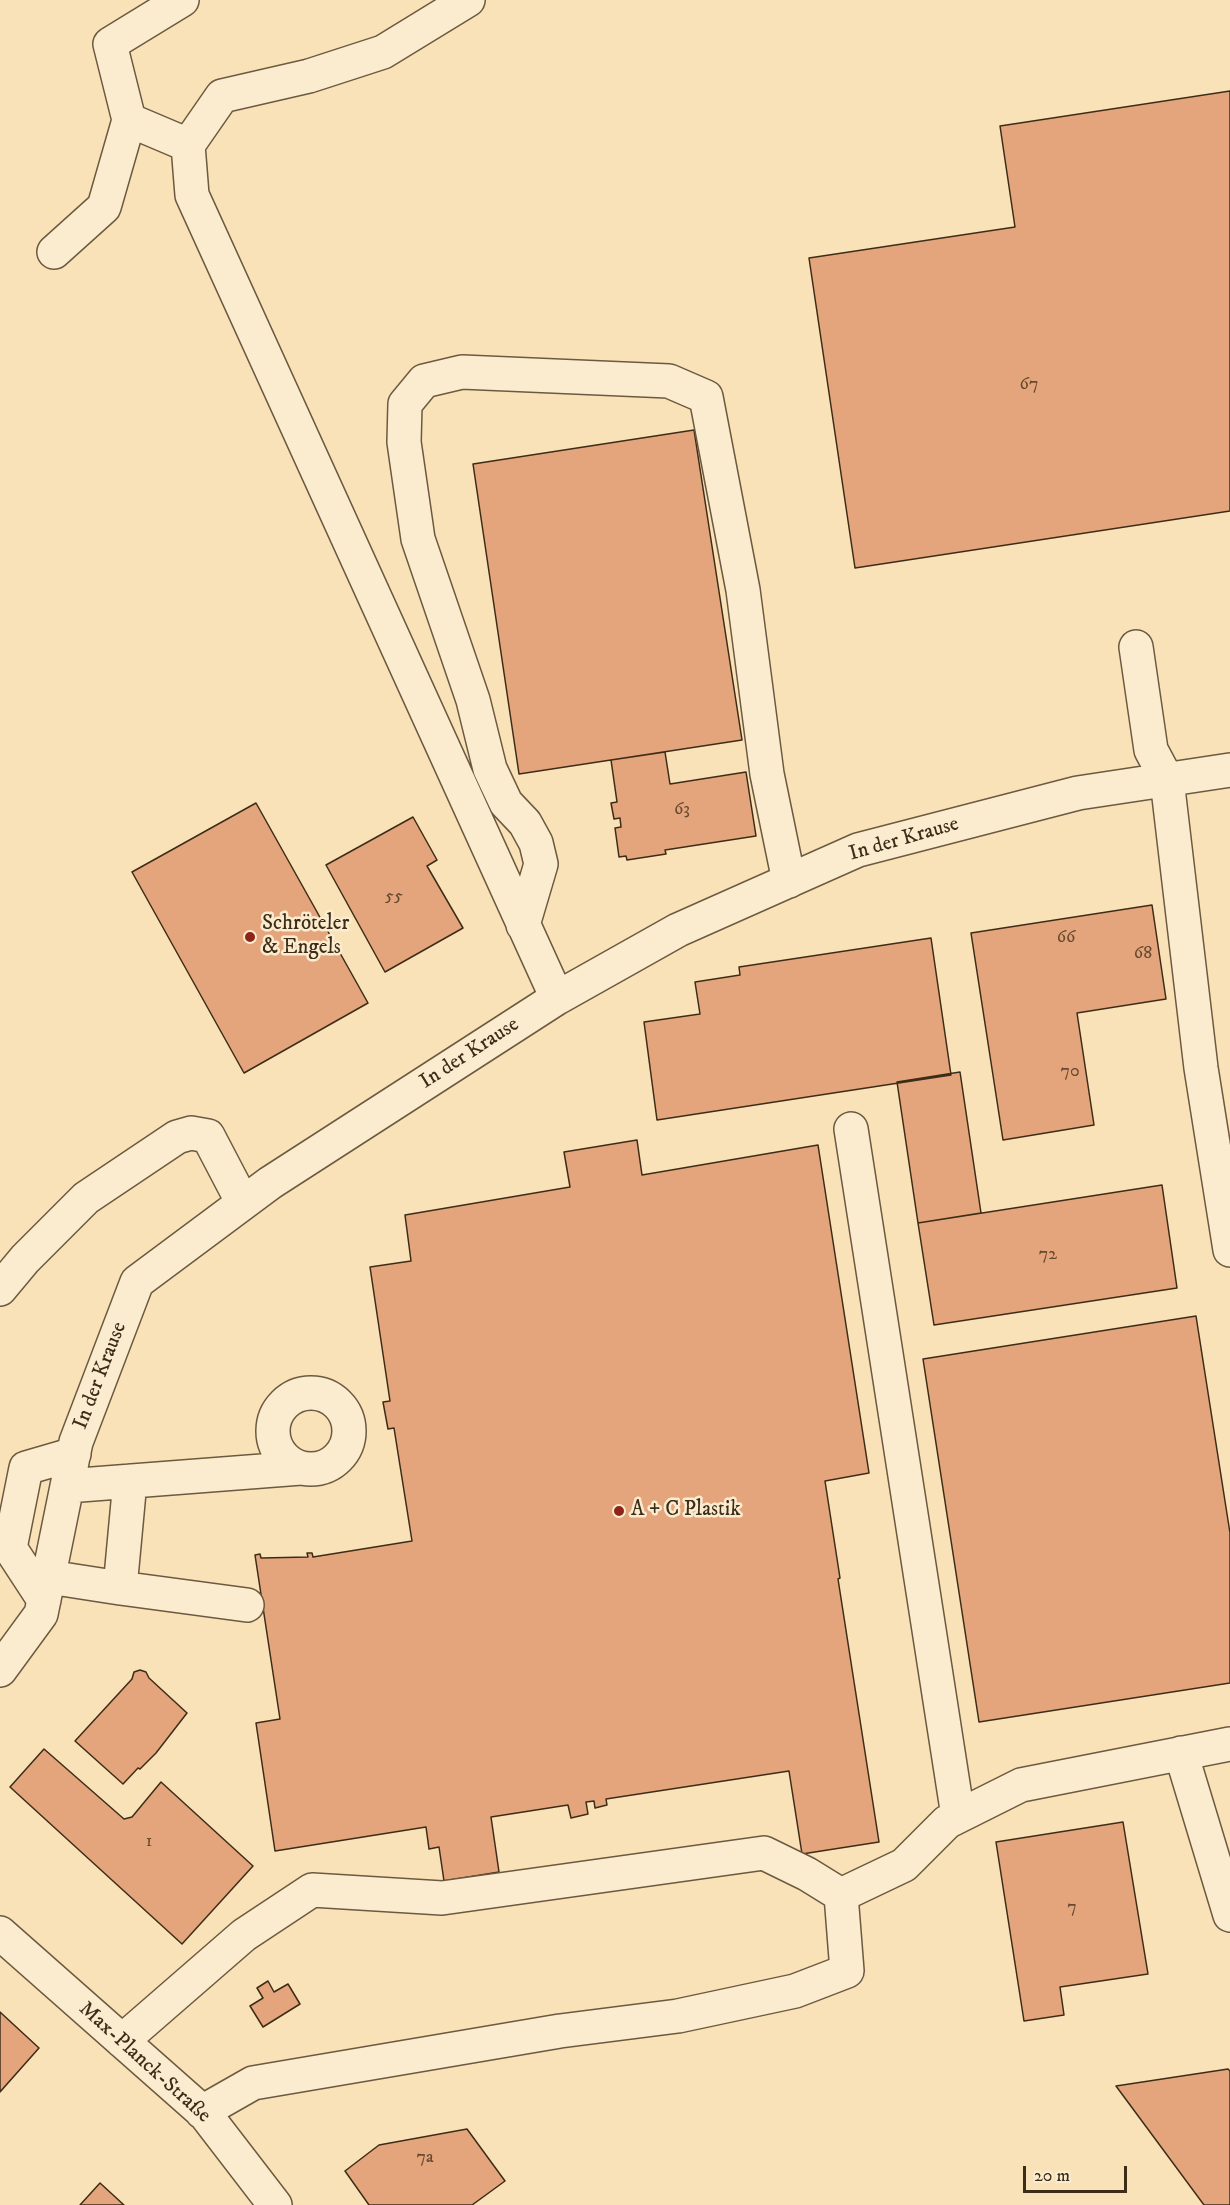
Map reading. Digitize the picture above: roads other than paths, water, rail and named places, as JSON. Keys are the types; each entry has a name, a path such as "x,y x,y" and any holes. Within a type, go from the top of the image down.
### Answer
{"street":[{"path":"54,252 104,207 129,120 110,44 182,0"},
{"path":"468,0 383,52 309,76 222,96 188,145 192,195 557,998"},
{"path":"129,120 188,145"},
{"path":"524,925 541,864 536,843 525,823 506,803 490,769 473,700 418,539 404,442 405,404 424,381 462,372 669,381 706,397 743,590 767,774 789,881"},
{"path":"1136,647 1151,750 1167,780 1201,1068 1230,1250"},
{"name":"In der Krause","path":"0,1670 41,1614 76,1442 137,1282 270,1183 557,998 678,930 858,850 1078,793 1230,770"},
{"path":"852,1129 958,1816"},
{"path":"0,1289 25,1259 86,1198 177,1137 191,1133 208,1136 243,1203"},
{"path":"74,1454 26,1468 10,1548 46,1588 120,1588 247,1605"},
{"path":"67,1486 301,1468"},
{"path":"120,1588 130,1481"},
{"path":"841,1895 904,1865 947,1822 1021,1785 1230,1744"},
{"path":"1181,1754 1230,1915"},
{"path":"122,2041 244,1935 312,1890 442,1898 764,1853 807,1874 841,1895"},
{"path":"202,2112 253,2083 560,2031 678,2016 795,1991 847,1971 841,1895"},
{"name":"Max-Planck-Straße","path":"0,1933 202,2112 275,2205"}],"place":[{"name":"Schröteler & Engels","path":"250,937"},
{"name":"A + C Plastik","path":"619,1511"}]}
